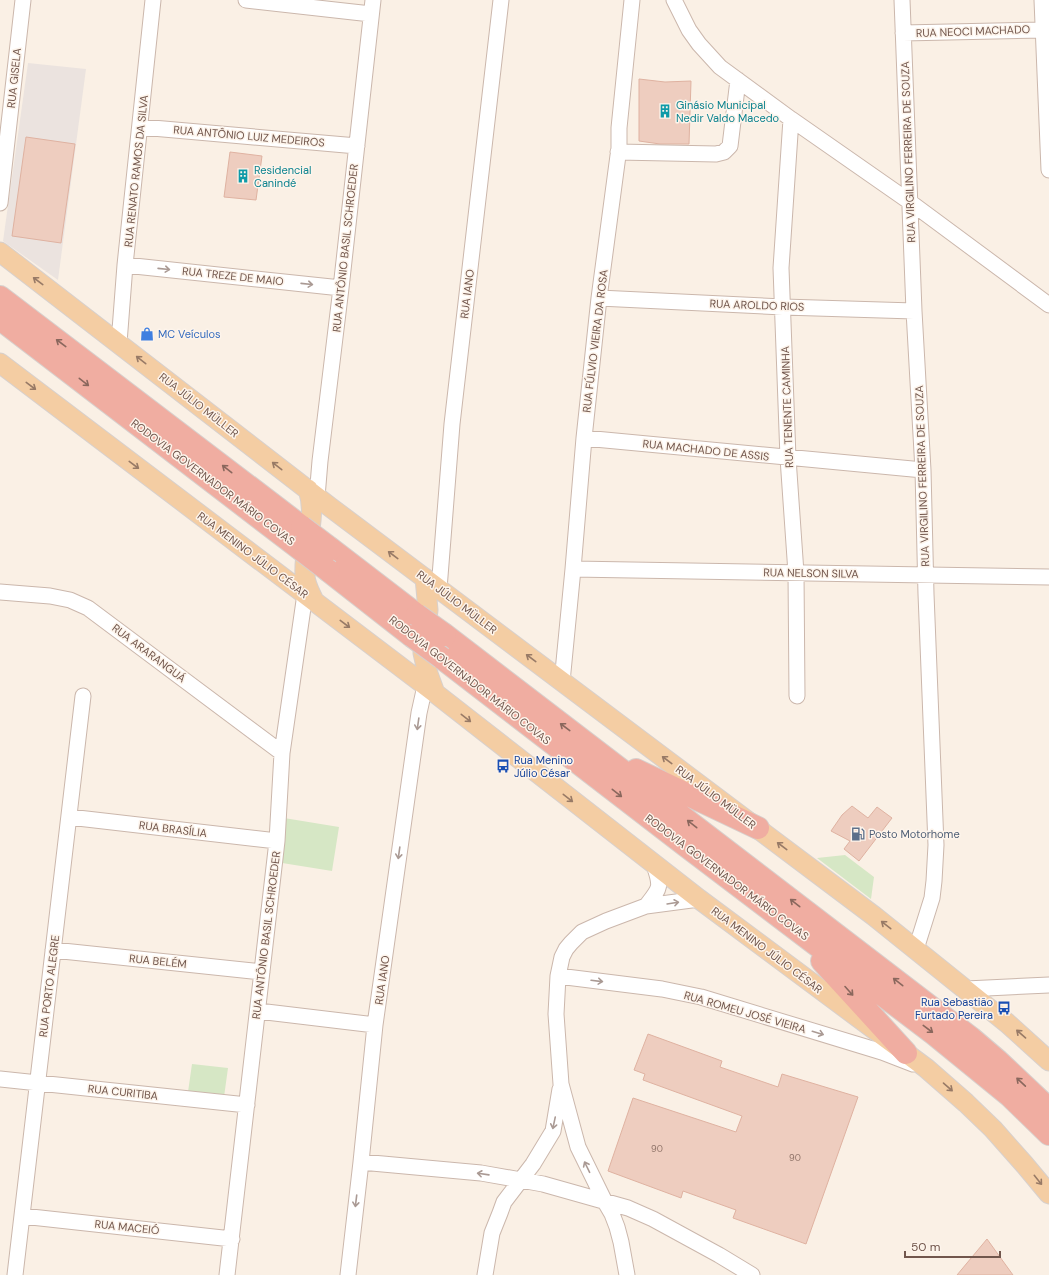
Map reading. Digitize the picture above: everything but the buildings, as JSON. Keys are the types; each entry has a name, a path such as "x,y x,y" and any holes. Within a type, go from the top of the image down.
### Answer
{"highway":[{"name":"RODOVIA GOVERNADOR MÁRIO COVAS","path":"0,297 305,539 329,571 426,649 785,920 962,1056 1010,1096 1049,1134"},
{"name":"RODOVIA GOVERNADOR MÁRIO COVAS","path":"0,319 305,539 331,549 423,612 445,635 971,1038 1049,1109"},
{"path":"0,335 53,358"},
{"path":"596,750 758,828"},
{"path":"785,920 906,1053"}],"main road":[{"name":"RUA JÚLIO MÜLLER","path":"0,252 318,498 758,828 916,949"},
{"name":"RUA MENINO JÚLIO CÉSAR","path":"0,363 401,667 654,865 926,1068 966,1103 992,1129 1049,1194"},
{"name":"RUA ANTÔNIO BASIL SCHROEDER","path":"309,598 305,576 305,539 311,500 318,498"},
{"path":"284,578 300,572 305,539"},
{"name":"RUA IANO","path":"430,690 427,671 423,612 438,588"},
{"path":"423,612 434,604 438,588"},
{"path":"401,667 414,662 426,649"},
{"path":"916,949 1008,1023 1049,1061"}],"street":[{"name":"RUA GISELA","path":"0,203 23,0"},
{"name":"RUA RENATO RAMOS DA SILVA","path":"119,343 153,0"},
{"path":"246,0 372,7"},
{"name":"RUA IANO","path":"438,588 452,424 501,0"},
{"name":"RUA FÚLVIO VIEIRA DA ROSA","path":"562,682 584,438 599,298 618,152 619,128 632,0"},
{"path":"674,0 686,25 699,44 720,67 910,202 1049,305"},
{"name":"RUA VIRGILINO FERREIRA DE SOUZA","path":"902,0 914,311 923,470 925,575 936,863 932,898 916,949"},
{"path":"1042,0 1049,170"},
{"name":"RUA ANTÔNIO BASIL SCHROEDER","path":"318,498 320,462 372,7"},
{"name":"RUA NEOCI MACHADO","path":"903,33 1043,30"},
{"path":"618,152 716,154 724,152 730,146 738,80"},
{"name":"RUA TENENTE CAMINHA","path":"792,119 781,250 788,458 796,573 797,696"},
{"name":"RUA ANTÔNIO LUIZ MEDEIROS","path":"141,127 356,146"},
{"name":"RUA TREZE DE MAIO","path":"126,265 341,288"},
{"name":"RUA AROLDO RIOS","path":"599,298 783,307 914,311"},
{"name":"RUA MACHADO DE ASSIS","path":"584,438 923,470"},
{"name":"RUA NELSON SILVA","path":"573,569 1049,577"},
{"name":"RUA ARARANGUÁ","path":"0,592 50,596 70,600 88,608 282,753"},
{"name":"RUA ANTÔNIO BASIL SCHROEDER","path":"227,1275 277,841 282,753 309,598"},
{"name":"RUA IANO","path":"348,1275 375,1025 419,713 430,690"},
{"name":"RUA PORTO ALEGRE","path":"15,1275 83,696"},
{"name":"RUA BRASÍLIA","path":"69,817 277,841"},
{"path":"646,906 658,890 659,879 654,865"},
{"path":"626,1275 621,1242 612,1214 578,1147 561,1084 556,1014 558,976 562,957 566,949 582,932 646,906 699,899"},
{"name":"RUA BELÉM","path":"53,950 262,972"},
{"name":"RUA ROMEU JOSÉ VIEIRA","path":"558,976 662,989 701,997 882,1052 926,1068"},
{"path":"966,989 1049,985"},
{"path":"258,1011 375,1025"},
{"name":"RUA CURITIBA","path":"0,1079 247,1105"},
{"path":"485,1275 492,1233 504,1202 533,1164 553,1131 561,1084"},
{"path":"361,1162 481,1173 543,1184 628,1208 653,1219 752,1275"},
{"name":"RUA MACEIÓ","path":"22,1216 232,1239"}],"shaded area":[{"path":"28,63 86,69 58,280 3,241"}],"green space":[{"path":"284,818 339,827 332,871 276,862"},
{"path":"845,855 874,877 871,899 817,858"},
{"path":"192,1064 228,1068 224,1097 188,1092"}],"place":[{"name":"Ginásio Municipal Nedir Valdo Macedo","path":"665,111"},
{"name":"Residencial Canindé","path":"243,176"},
{"name":"MC Veículos","path":"147,334"},
{"name":"Rua Menino Júlio César","path":"503,766"},
{"name":"Posto Motorhome","path":"858,834"},
{"name":"Rua Sebastião Furtado Pereira","path":"1004,1008"}]}
